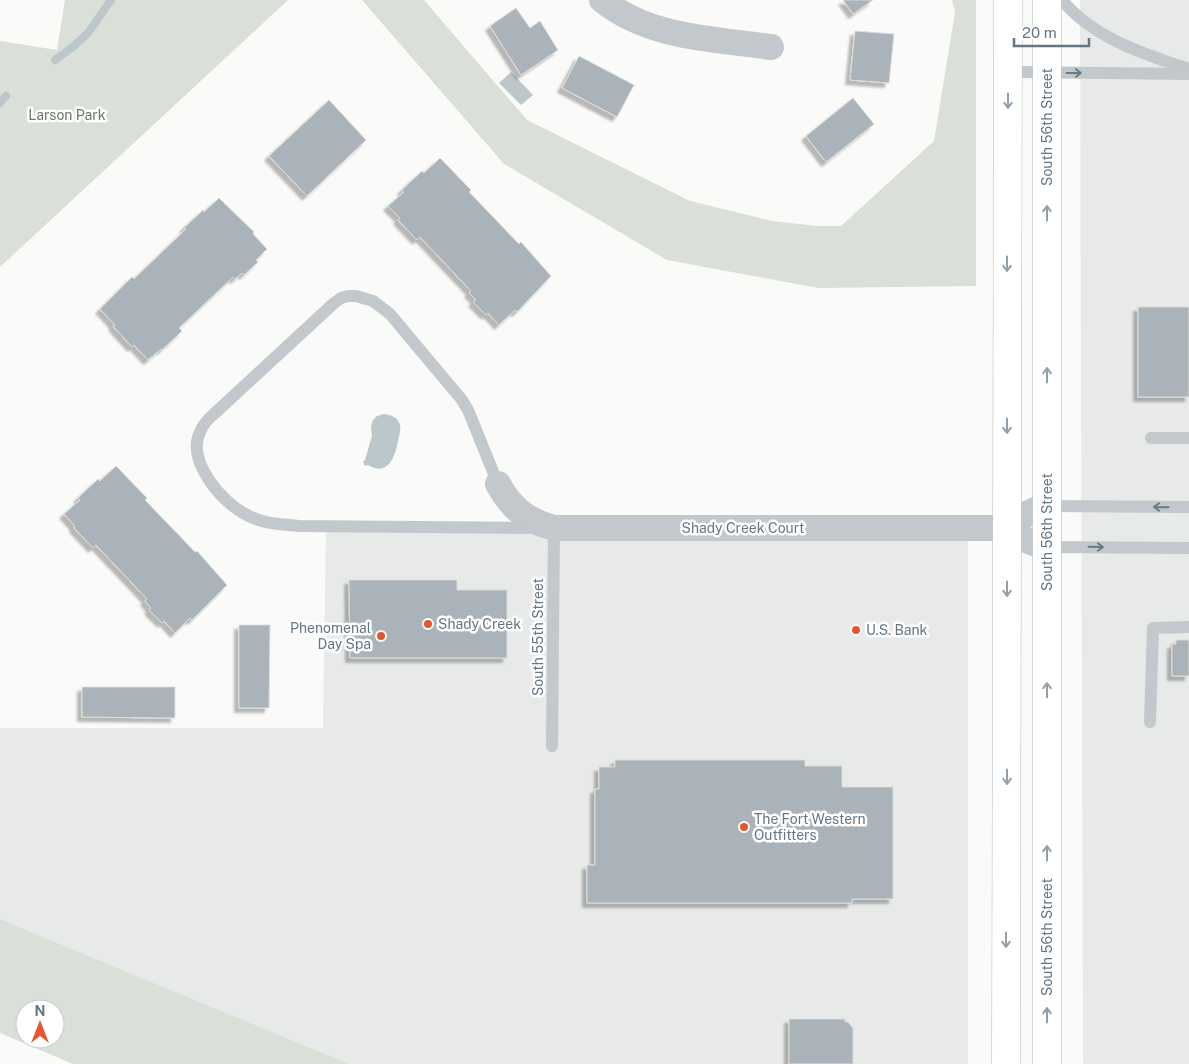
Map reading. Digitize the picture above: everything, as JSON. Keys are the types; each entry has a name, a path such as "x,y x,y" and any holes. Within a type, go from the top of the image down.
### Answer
{"main road":[{"path":"1006,1064 1008,0"},
{"name":"South 56th Street","path":"1047,0 1047,1064"}],"street":[{"path":"602,0 614,10 629,18 660,30 771,47"},
{"name":"Shady Creek Court","path":"498,484 514,508 539,524 554,528 1007,528"},
{"path":"1047,506 1034,509 1020,517 1007,528 1021,538 1037,545 1047,546"}],"lane":[{"path":"1062,0 1071,11 1089,25 1117,41 1147,55 1189,69"},
{"path":"1008,72 1189,74"},
{"path":"498,484 468,410 454,389 390,314 372,301 356,296 341,298 326,310 205,422 199,432 198,457 212,484 235,508 247,516 261,521 299,526 554,528"},
{"path":"1151,438 1189,438"},
{"path":"1047,506 1189,507"},
{"name":"South 55th Street","path":"552,746 554,528"},
{"path":"1047,546 1189,548"},
{"path":"1150,722 1153,628 1189,627"}],"shaded area":[{"path":"1080,0 1189,0 1189,1064 1083,1064"},
{"path":"511,72 533,95 521,105 499,83"},
{"path":"384,414 396,418 400,425 395,453 389,464 381,469 368,465 365,466 363,462 372,436 371,426 373,420 377,416"},
{"path":"326,526 968,528 968,1064 349,1064 0,919 0,728 323,728"}],"green space":[{"name":"Larson Park","path":"65,0 288,0 0,267 0,41 57,50"},
{"path":"362,0 424,0 527,120 690,201 772,221 817,226 841,226 934,141 955,12 952,0 976,0 976,286 818,288 667,260 504,164"},
{"path":"0,919 349,1064 73,1064 38,1049 65,1049 65,999 15,999 15,1039 0,1033"}],"building":[{"path":"843,0 873,0 853,14"},
{"path":"516,8 530,28 540,21 558,50 521,75 490,26"},
{"path":"855,31 894,34 889,83 850,80"},
{"path":"579,56 634,85 617,117 562,88"},
{"path":"853,98 874,124 826,162 806,136"},
{"path":"329,100 366,140 307,196 269,156"},
{"path":"440,158 471,190 469,192 519,244 521,242 551,276 517,312 515,310 499,325 488,313 486,315 473,302 476,300 469,293 471,291 420,237 417,240 388,206 404,192 402,190 422,171 424,173"},
{"path":"219,198 254,232 253,234 267,249 256,260 258,262 244,275 242,273 235,279 233,277 179,328 182,331 148,360 134,345 132,347 100,309 132,277 134,279 203,210 204,212"},
{"path":"1138,307 1189,307 1189,397 1138,397"},
{"path":"116,466 147,498 145,500 195,552 197,551 227,585 192,620 190,618 175,633 164,621 162,623 149,610 151,608 145,601 147,599 96,545 93,548 64,514 80,500 78,498 98,479 100,481"},
{"name":"Shady Creek","path":"349,580 457,580 457,590 507,590 507,658 350,658"},
{"path":"239,625 270,625 269,708 239,708"},
{"path":"1176,640 1189,640 1189,676 1172,676 1172,644 1176,644"},
{"path":"82,687 175,687 175,718 82,717"},
{"name":"The Fort Western Outfitters","path":"615,760 805,760 805,766 842,766 842,787 893,787 893,899 852,899 852,903 587,903 587,865 595,865 595,789 599,789 599,767 615,767"},
{"path":"789,1019 845,1019 845,1022 848,1022 853,1028 853,1064 789,1064"}],"waterway":[{"path":"55,60 88,33 111,0"},
{"path":"0,103 6,96"}],"place":[{"name":"Shady Creek","path":"428,624"},
{"name":"U.S. Bank","path":"856,630"},
{"name":"Phenomenal Day Spa","path":"381,636"},
{"name":"The Fort Western Outfitters","path":"744,827"}]}
